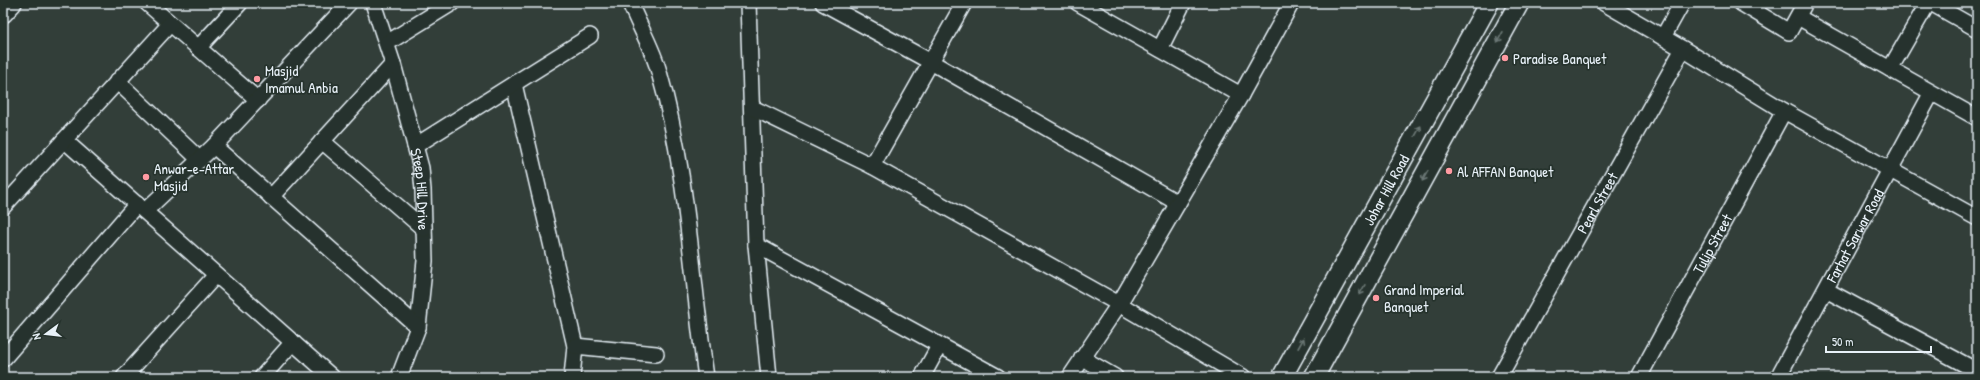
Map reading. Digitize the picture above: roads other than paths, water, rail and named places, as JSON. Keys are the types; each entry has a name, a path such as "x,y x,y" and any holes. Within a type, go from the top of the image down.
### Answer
{"street":[{"path":"3,13 12,3"},
{"path":"147,3 258,100"},
{"path":"198,48 240,3"},
{"path":"3,359 141,208 200,160 349,3"},
{"name":"Steep Hill Drive","path":"373,3 393,64 421,168 424,190 425,261 418,327 399,377"},
{"path":"387,43 452,3"},
{"path":"630,3 659,71 673,127 684,196 706,377"},
{"path":"748,3 753,108 756,245 769,377"},
{"path":"823,3 931,62 1178,203"},
{"path":"872,166 964,3"},
{"path":"1078,3 1098,8 1160,49 1241,96"},
{"path":"1160,49 1183,3"},
{"name":"Johar Hill Road","path":"1282,377 1489,3"},
{"name":"Johar Hill Road","path":"1314,377 1519,3"},
{"path":"1604,3 1663,37 1784,111 1977,218"},
{"path":"1663,37 1682,3"},
{"path":"1741,3 1789,32 1805,3"},
{"path":"1890,69 1930,3 1977,29"},
{"path":"1070,377 1119,304 1241,96 1291,4"},
{"path":"1798,17 1931,94 1977,118"},
{"path":"3,207 170,24"},
{"path":"415,146 590,36"},
{"name":"Pearl Street","path":"1504,376 1683,49"},
{"path":"271,197 393,64"},
{"path":"117,82 200,160"},
{"path":"514,84 575,346 572,377"},
{"name":"Farhat Sarwar Road","path":"1778,377 1931,94"},
{"path":"753,108 872,166 1119,304 1243,377"},
{"name":"Tulip Street","path":"1639,377 1784,111"},
{"path":"64,140 332,377"},
{"path":"322,141 424,229"},
{"path":"214,146 418,327"},
{"path":"756,245 998,377"},
{"path":"124,377 216,275"},
{"path":"1826,290 1977,372"},
{"path":"262,377 293,342"},
{"path":"575,346 656,354"},
{"path":"922,377 939,346"},
{"path":"1082,358 1115,377"}],"place":[{"name":"Paradise Banquet","path":"1505,58"},
{"name":"Masjid Imamul Anbia","path":"257,79"},
{"name":"Al AFFAN Banquet","path":"1449,171"},
{"name":"Anwar-e-Attar Masjid","path":"146,177"},
{"name":"Grand Imperial Banquet","path":"1376,298"}]}
